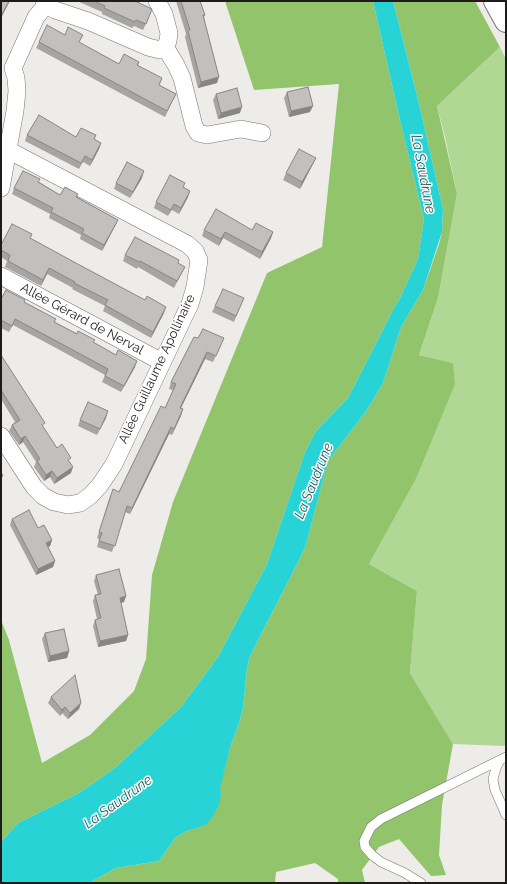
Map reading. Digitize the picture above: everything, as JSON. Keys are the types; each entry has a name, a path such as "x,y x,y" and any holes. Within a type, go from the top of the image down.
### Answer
{"main road":[{"path":"495,1 506,21"}],"street":[{"path":"1,188 17,91 16,78 7,65 45,3 55,10 88,21 148,47 160,50 165,47 168,41 169,33 164,14 157,1"},
{"path":"165,47 182,78 194,126 198,133 207,135 241,129 262,133"},
{"name":"Allée Guillaume Apollinaire","path":"1,436 34,487 43,496 54,502 68,505 80,503 90,496 100,485 114,464 190,304 195,287 199,260 195,251 187,244 8,150"},
{"name":"Allée Gérard de Nerval","path":"1,276 162,362"}],"lane":[{"path":"503,759 496,768 493,779 495,790 506,815"},
{"path":"421,883 405,873 381,862 372,855 365,847 364,841 371,827 381,819 503,759"}],"green space":[{"path":"225,1 373,1 424,219 418,259 400,298 348,398 316,431 305,452 267,564 218,657 181,707 115,768 79,793 18,823 1,842 1,620 9,640 42,763 90,735 134,691 146,659 152,575 173,502 267,273 322,247 339,84 254,90"},
{"path":"393,1 475,1 500,47 437,106 457,194 438,298 419,355 453,363 455,384 415,481 369,564 417,591 410,673 453,744 442,805 439,855 446,875 431,876 399,839 379,847 362,870 365,883 338,883 338,879 315,863 276,872 275,883 89,883 116,868 159,861 176,837 187,831 205,825 221,794 219,788 243,708 247,668 250,656 305,548 328,461 367,410 383,383 401,327 423,290 439,244 442,232 443,209 417,95"},
{"path":"500,47 506,59 506,745 504,746 453,744 410,673 417,591 369,564 415,481 453,363 419,355 438,298 457,194 437,106"}],"water":[{"name":"La Saudrune","path":"373,1 393,1 417,95 443,209 442,232 423,290 401,327 383,383 367,410 328,461 305,548 250,656 247,668 243,708 230,748 220,788 221,794 219,805 206,825 187,831 176,837 159,861 116,868 89,883 1,883 1,842 18,823 79,793 115,768 181,707 218,657 267,564 305,452 316,431 348,398 400,298 418,259 424,219"}],"building":[{"path":"1,1 9,1 1,16"},
{"path":"94,1 135,1 152,9 146,24 136,20 135,22 104,8 105,6"},
{"path":"181,1 200,1 205,15 203,15 219,77 201,82 188,31 190,30"},
{"path":"47,25 65,35 68,27 83,35 79,42 119,64 124,54 139,62 137,65 162,78 159,85 176,94 167,111 39,42"},
{"path":"308,87 313,106 291,111 287,92"},
{"path":"237,88 242,107 221,113 216,94"},
{"path":"39,115 76,137 81,128 96,135 94,139 101,143 92,160 85,156 81,163 27,135"},
{"path":"299,149 316,158 302,182 286,173"},
{"path":"127,162 144,171 133,192 116,183"},
{"path":"23,171 40,179 38,182 60,195 65,187 78,194 76,197 118,220 104,245 82,233 84,229 51,212 53,208 14,188"},
{"path":"170,175 185,183 183,187 190,191 181,208 174,204 171,210 156,202"},
{"path":"216,209 252,230 256,223 273,232 262,252 225,232 221,239 204,230"},
{"path":"12,224 32,234 30,238 74,262 145,300 147,296 166,307 153,332 105,305 108,300 74,283 75,282 49,268 43,280 8,261 10,255 1,250 1,245"},
{"path":"135,237 179,260 178,263 185,267 177,281 140,261 139,262 125,255"},
{"path":"223,289 244,298 236,316 215,306"},
{"path":"6,290 25,300 24,302 56,319 54,322 77,334 78,331 95,340 93,342 116,355 118,350 137,361 124,386 105,376 108,369 58,342 15,319 12,326 1,320 1,299"},
{"path":"203,329 224,338 216,356 207,352 180,408 183,409 174,429 171,427 132,508 127,506 115,546 99,541 102,533 99,532 113,489 119,492 161,406 165,408 176,384 171,382 194,337 198,338"},
{"path":"1,355 45,423 42,425 57,448 62,444 71,458 68,460 73,467 57,478 52,471 46,475 37,461 40,459 25,436 21,439 12,425 20,420 1,390"},
{"path":"88,402 108,411 100,429 80,420"},
{"path":"29,510 38,528 44,525 52,540 46,543 55,561 38,569 12,519"},
{"path":"119,569 126,596 120,598 128,635 100,641 95,620 101,618 95,595 101,594 96,575"},
{"path":"64,629 69,651 50,656 45,633"},
{"path":"75,675 81,703 70,713 65,707 62,710 51,697"}]}
